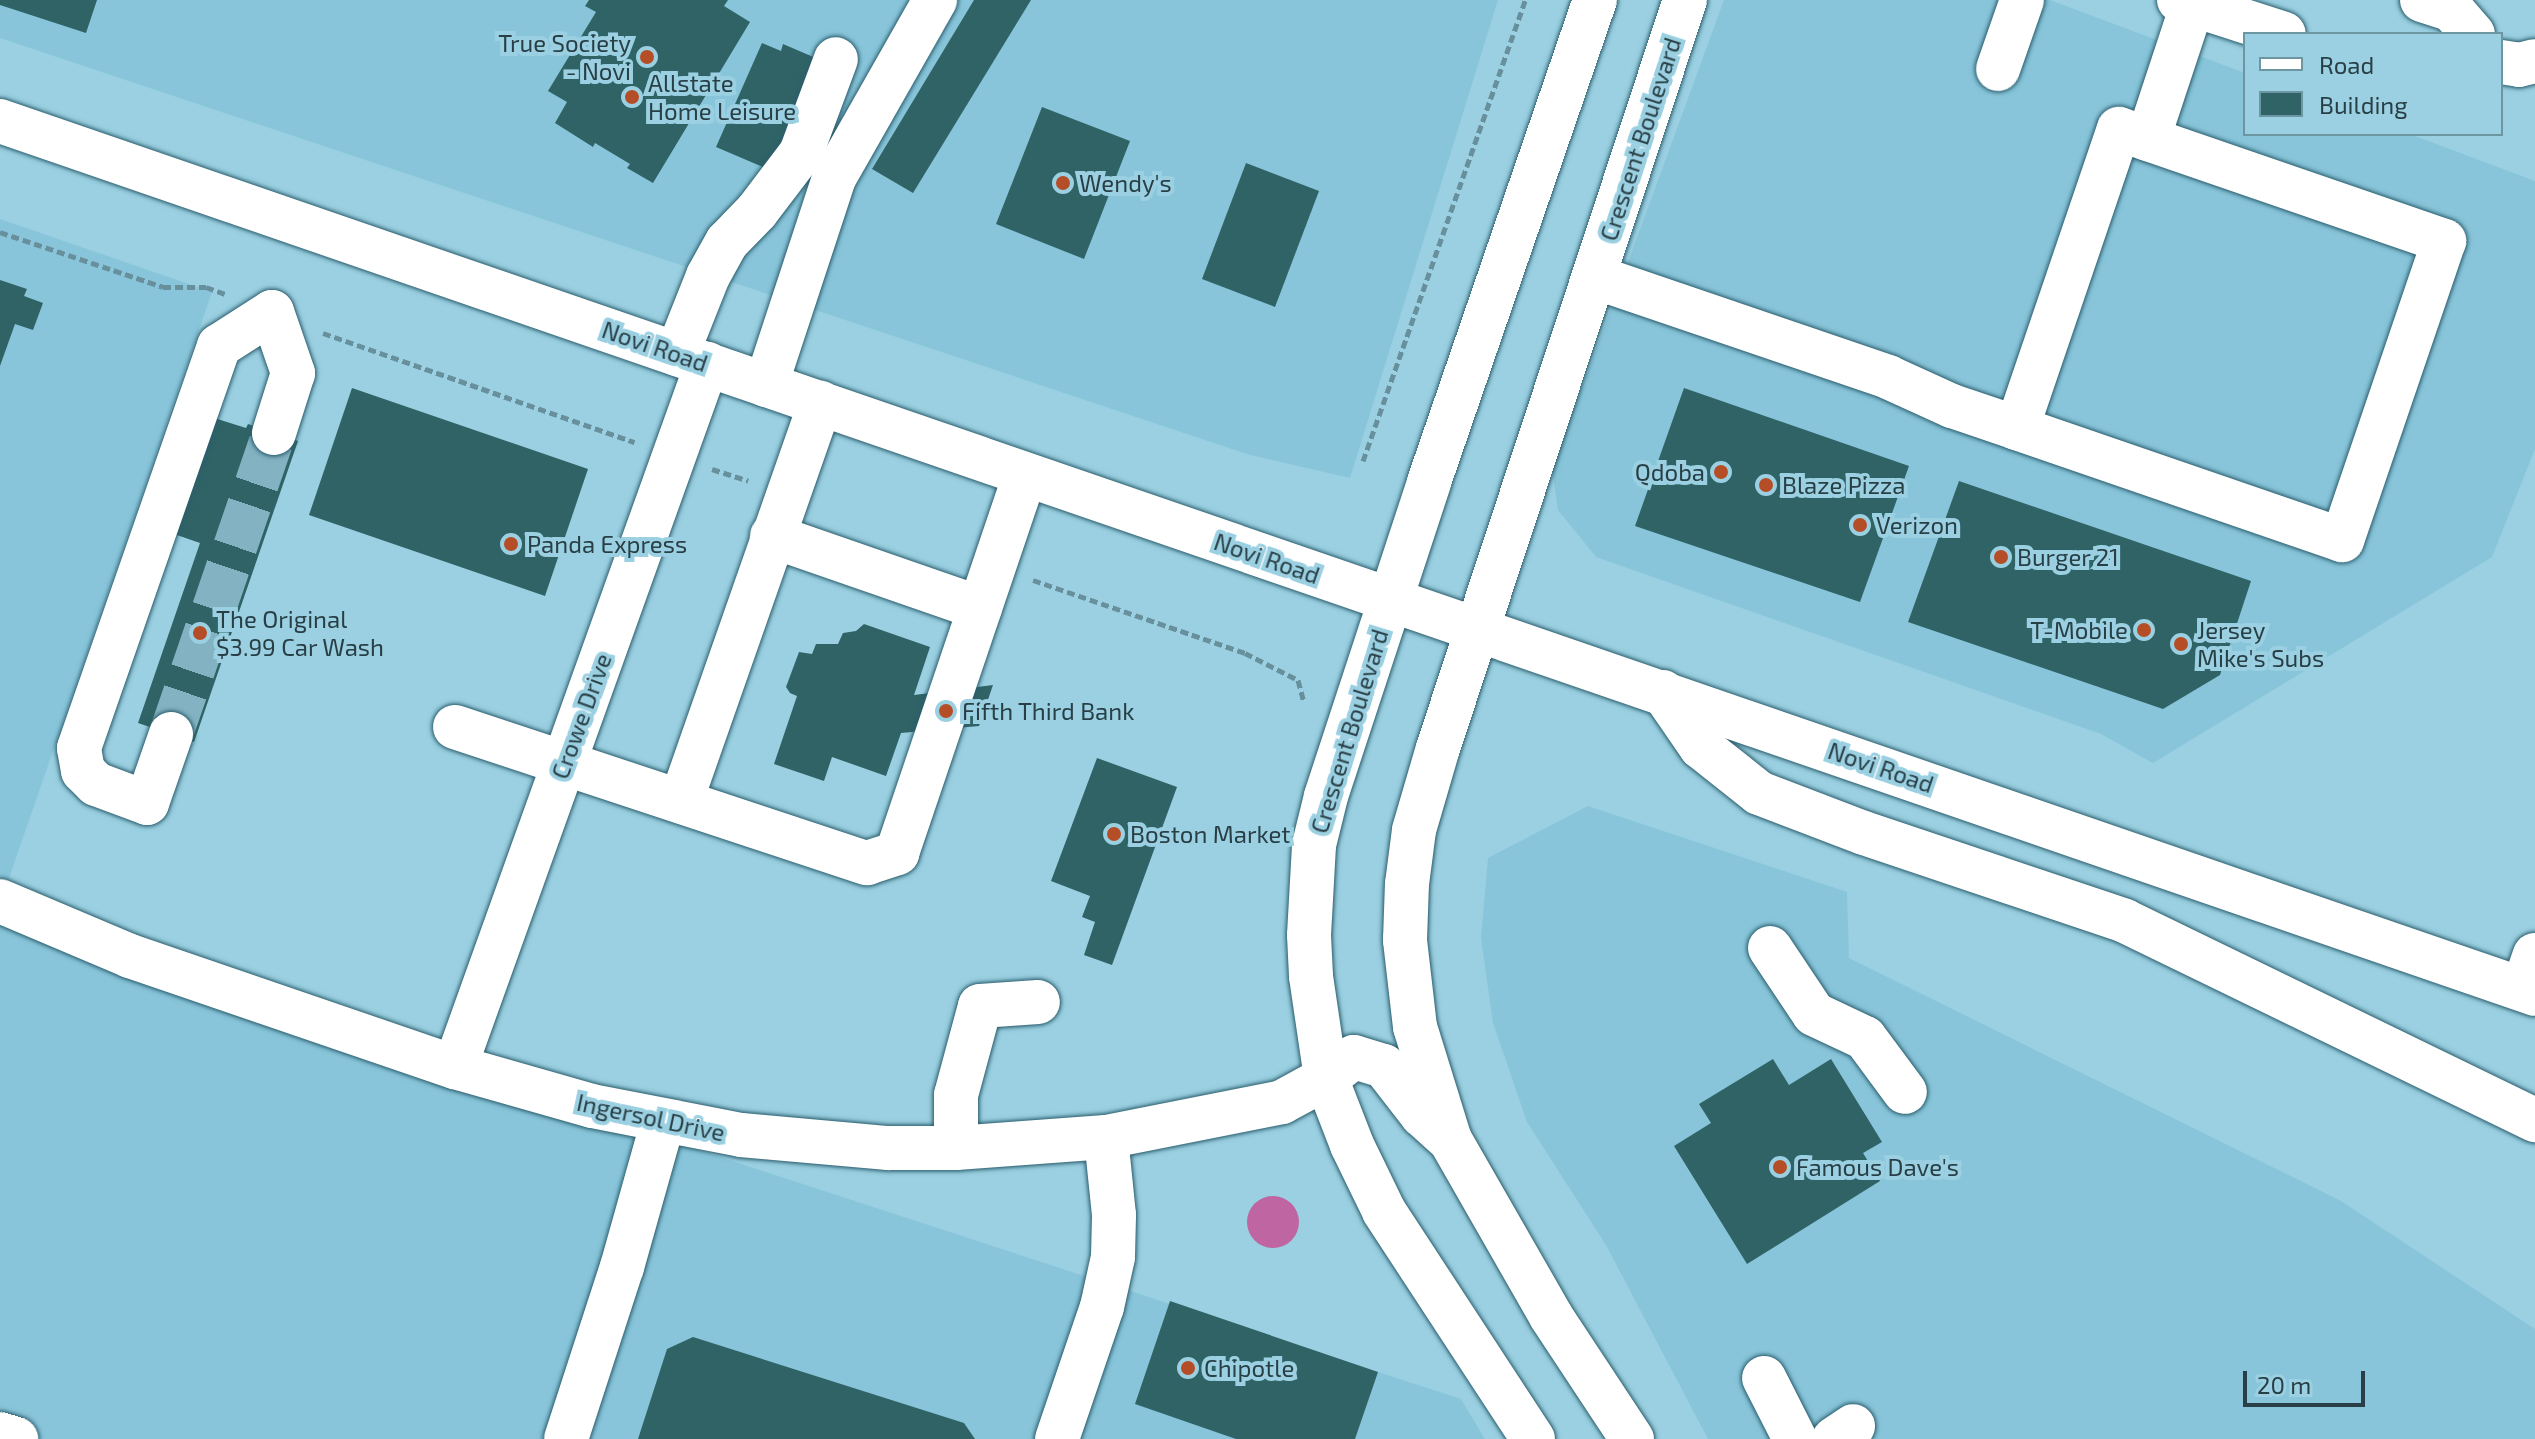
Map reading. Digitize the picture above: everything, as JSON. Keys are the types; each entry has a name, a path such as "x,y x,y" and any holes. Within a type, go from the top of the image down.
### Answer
{"main road":[{"path":"766,385 834,178 935,0"},
{"name":"Crescent Boulevard","path":"1533,1439 1384,1211 1352,1145 1326,1078 1311,976 1314,845 1390,600 1595,0"},
{"name":"Crescent Boulevard","path":"1632,1439 1551,1316 1450,1140 1415,1027 1405,940 1407,884 1421,804 1685,0"},
{"path":"1998,69 2022,0"},
{"path":"2422,0 2452,10 2471,32"},
{"path":"2148,139 2189,1 2278,32"},
{"name":"Crowe Drive","path":"455,1067 565,761 692,359 708,276 727,242 757,211 801,153 836,59"},
{"path":"2503,62 2519,65 2535,61"},
{"name":"Novi Road","path":"0,121 1390,600 2531,979"},
{"path":"1595,277 1888,377 1952,406 2342,540 2444,241 2119,129 2017,428"},
{"path":"171,734 147,803 96,784 83,771 79,748 219,346 272,312 293,373 274,433"},
{"path":"681,801 820,403"},
{"path":"455,727 867,863 897,853 1025,475"},
{"path":"772,536 980,608"},
{"path":"1663,692 1701,747 1759,793 1864,833 2125,921 2535,1120"},
{"name":"Ingersol Drive","path":"1,903 130,956 521,1088 663,1121 741,1135 817,1144 956,1148 1106,1137 1282,1102 1326,1078 1354,1057 1384,1066 1422,1115 1450,1140"},
{"path":"1770,948 1814,1014 1865,1038 1905,1092"},
{"path":"956,1148 956,1095 980,1006 1038,1002"},
{"path":"566,1439 622,1267 663,1121"},
{"path":"1057,1439 1102,1307 1113,1257 1114,1215 1106,1137"},
{"path":"1764,1378 1795,1439"},
{"path":"0,1434 16,1439"}],"path":[{"path":"1363,461 1525,0"}],"shaded area":[{"path":"0,0 1498,0 1350,478 1250,455 0,38"},
{"path":"1724,0 2050,0 2243,72 2243,136 2415,136 2535,181 2535,449 2492,557 2153,763 2101,734 1596,557 1558,510 1552,470"},
{"path":"0,219 212,292 0,904"},
{"path":"1588,806 1847,892 1849,958 2341,1201 2535,1329 2535,1439 1708,1439 1606,1245 1527,1122 1493,1023 1481,938 1488,858"},
{"path":"0,922 1461,1399 1485,1439 0,1439"},
{"path":"1273,1196 1292,1203 1299,1222 1292,1241 1273,1248 1254,1241 1247,1222 1254,1203"}],"building":[{"path":"0,0 97,0 86,33 0,5"},
{"name":"Allstate Home Leisure","path":"589,0 728,0 724,6 750,22 653,183 627,168 630,164 595,143 593,147 555,123 567,102 548,91 596,12 585,6"},
{"path":"974,0 1031,0 913,193 872,169"},
{"path":"762,43 781,51 783,44 818,59 770,170 716,147"},
{"name":"Wendy's","path":"1042,107 1130,141 1084,259 996,224"},
{"path":"1246,163 1319,191 1275,307 1202,279"},
{"path":"0,280 27,289 24,296 43,303 33,330 15,324 0,366"},
{"path":"352,388 588,469 545,596 309,515"},
{"path":"1684,388 1909,466 1860,602 1635,526"},
{"name":"The Original $3.99 Car Wash","path":"211,417 246,428 248,424 298,441 194,742 138,723 200,543 171,533"},
{"path":"1959,481 2251,581 2220,675 2163,709 1908,622"},
{"name":"Fifth Third Bank","path":"864,624 930,647 914,695 993,685 979,726 901,733 886,776 832,757 824,781 774,764 797,696 786,687 799,652 812,654 816,644 838,644 843,633 856,631"},
{"name":"Boston Market","path":"1097,758 1177,787 1112,965 1084,955 1095,922 1082,917 1090,896 1051,881"},
{"name":"Famous Dave's","path":"1773,1059 1789,1085 1831,1059 1882,1142 1863,1153 1880,1181 1747,1264 1674,1146 1711,1123 1699,1104"},
{"path":"1170,1301 1378,1372 1355,1439 1236,1439 1135,1404"},
{"path":"693,1337 964,1423 975,1439 638,1439 667,1349"}],"tunnel":[{"path":"171,734 274,433"}],"place":[{"name":"True Society - Novi","path":"647,57"},
{"name":"Allstate Home Leisure","path":"632,97"},
{"name":"Wendy's","path":"1063,183"},
{"name":"Qdoba","path":"1721,472"},
{"name":"Blaze Pizza","path":"1766,485"},
{"name":"Verizon","path":"1860,525"},
{"name":"Panda Express","path":"511,544"},
{"name":"Burger 21","path":"2001,557"},
{"name":"T-Mobile","path":"2144,630"},
{"name":"The Original $3.99 Car Wash","path":"200,633"},
{"name":"Jersey Mike's Subs","path":"2181,644"},
{"name":"Fifth Third Bank","path":"946,711"},
{"name":"Boston Market","path":"1114,834"},
{"name":"Famous Dave's","path":"1780,1167"},
{"name":"Chipotle","path":"1188,1368"}]}
